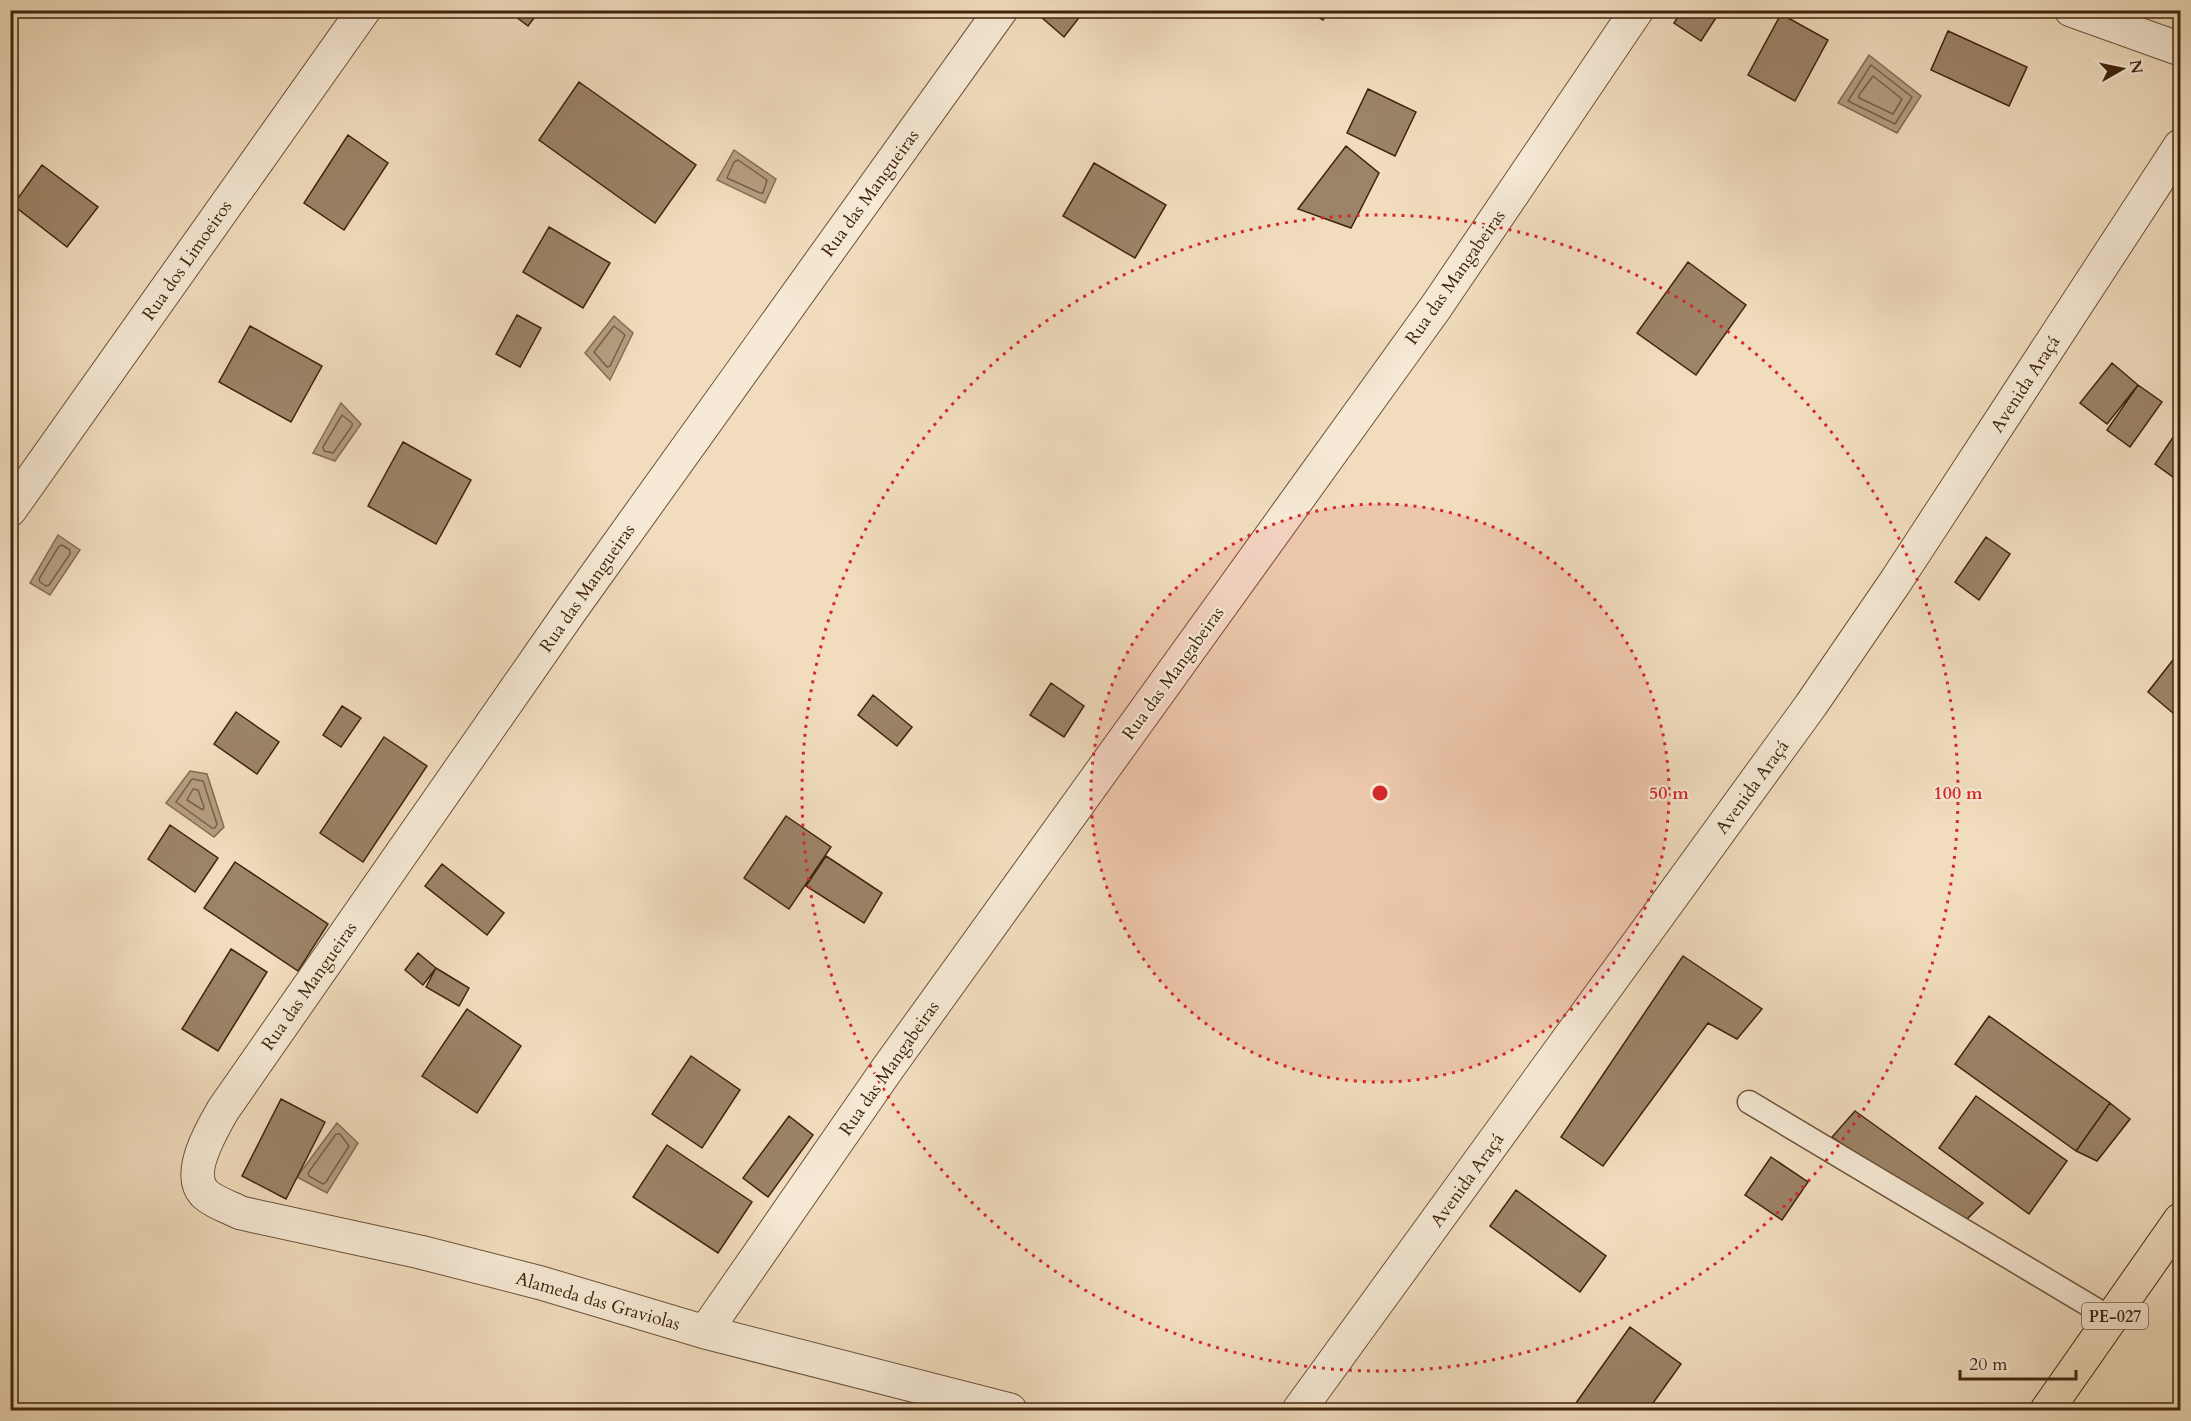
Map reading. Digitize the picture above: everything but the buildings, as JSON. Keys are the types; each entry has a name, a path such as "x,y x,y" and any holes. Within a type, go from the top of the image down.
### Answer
{"main road":[{"name":"PE-027","path":"2047,1410 2181,1220"}],"street":[{"name":"Rua dos Limoeiros","path":"10,510 364,10"},
{"name":"Rua das Mangueiras","path":"196,1179 210,1132 229,1100 571,610 1001,10"},
{"name":"Rua das Mangabeiras","path":"705,1332 888,1068 1436,307 1637,10"},
{"path":"2071,10 2181,49"},
{"name":"Avenida Araçá","path":"1299,1410 1817,695 1903,571 2181,146"},
{"name":"Alameda das Graviolas","path":"196,1179 203,1192 241,1213 420,1251 540,1283 705,1332 1010,1410"}],"lane":[{"path":"1749,1102 2112,1319"}],"water":[{"path":"1869,55 1921,96 1897,133 1838,103"},
{"path":"734,150 776,179 765,203 717,180"},
{"path":"614,316 633,333 610,380 585,353"},
{"path":"341,403 361,424 335,461 313,453"},
{"path":"58,535 80,550 50,595 30,583"},
{"path":"190,771 207,774 224,827 214,837 166,803"},
{"path":"337,1123 358,1143 327,1193 297,1177"}]}
